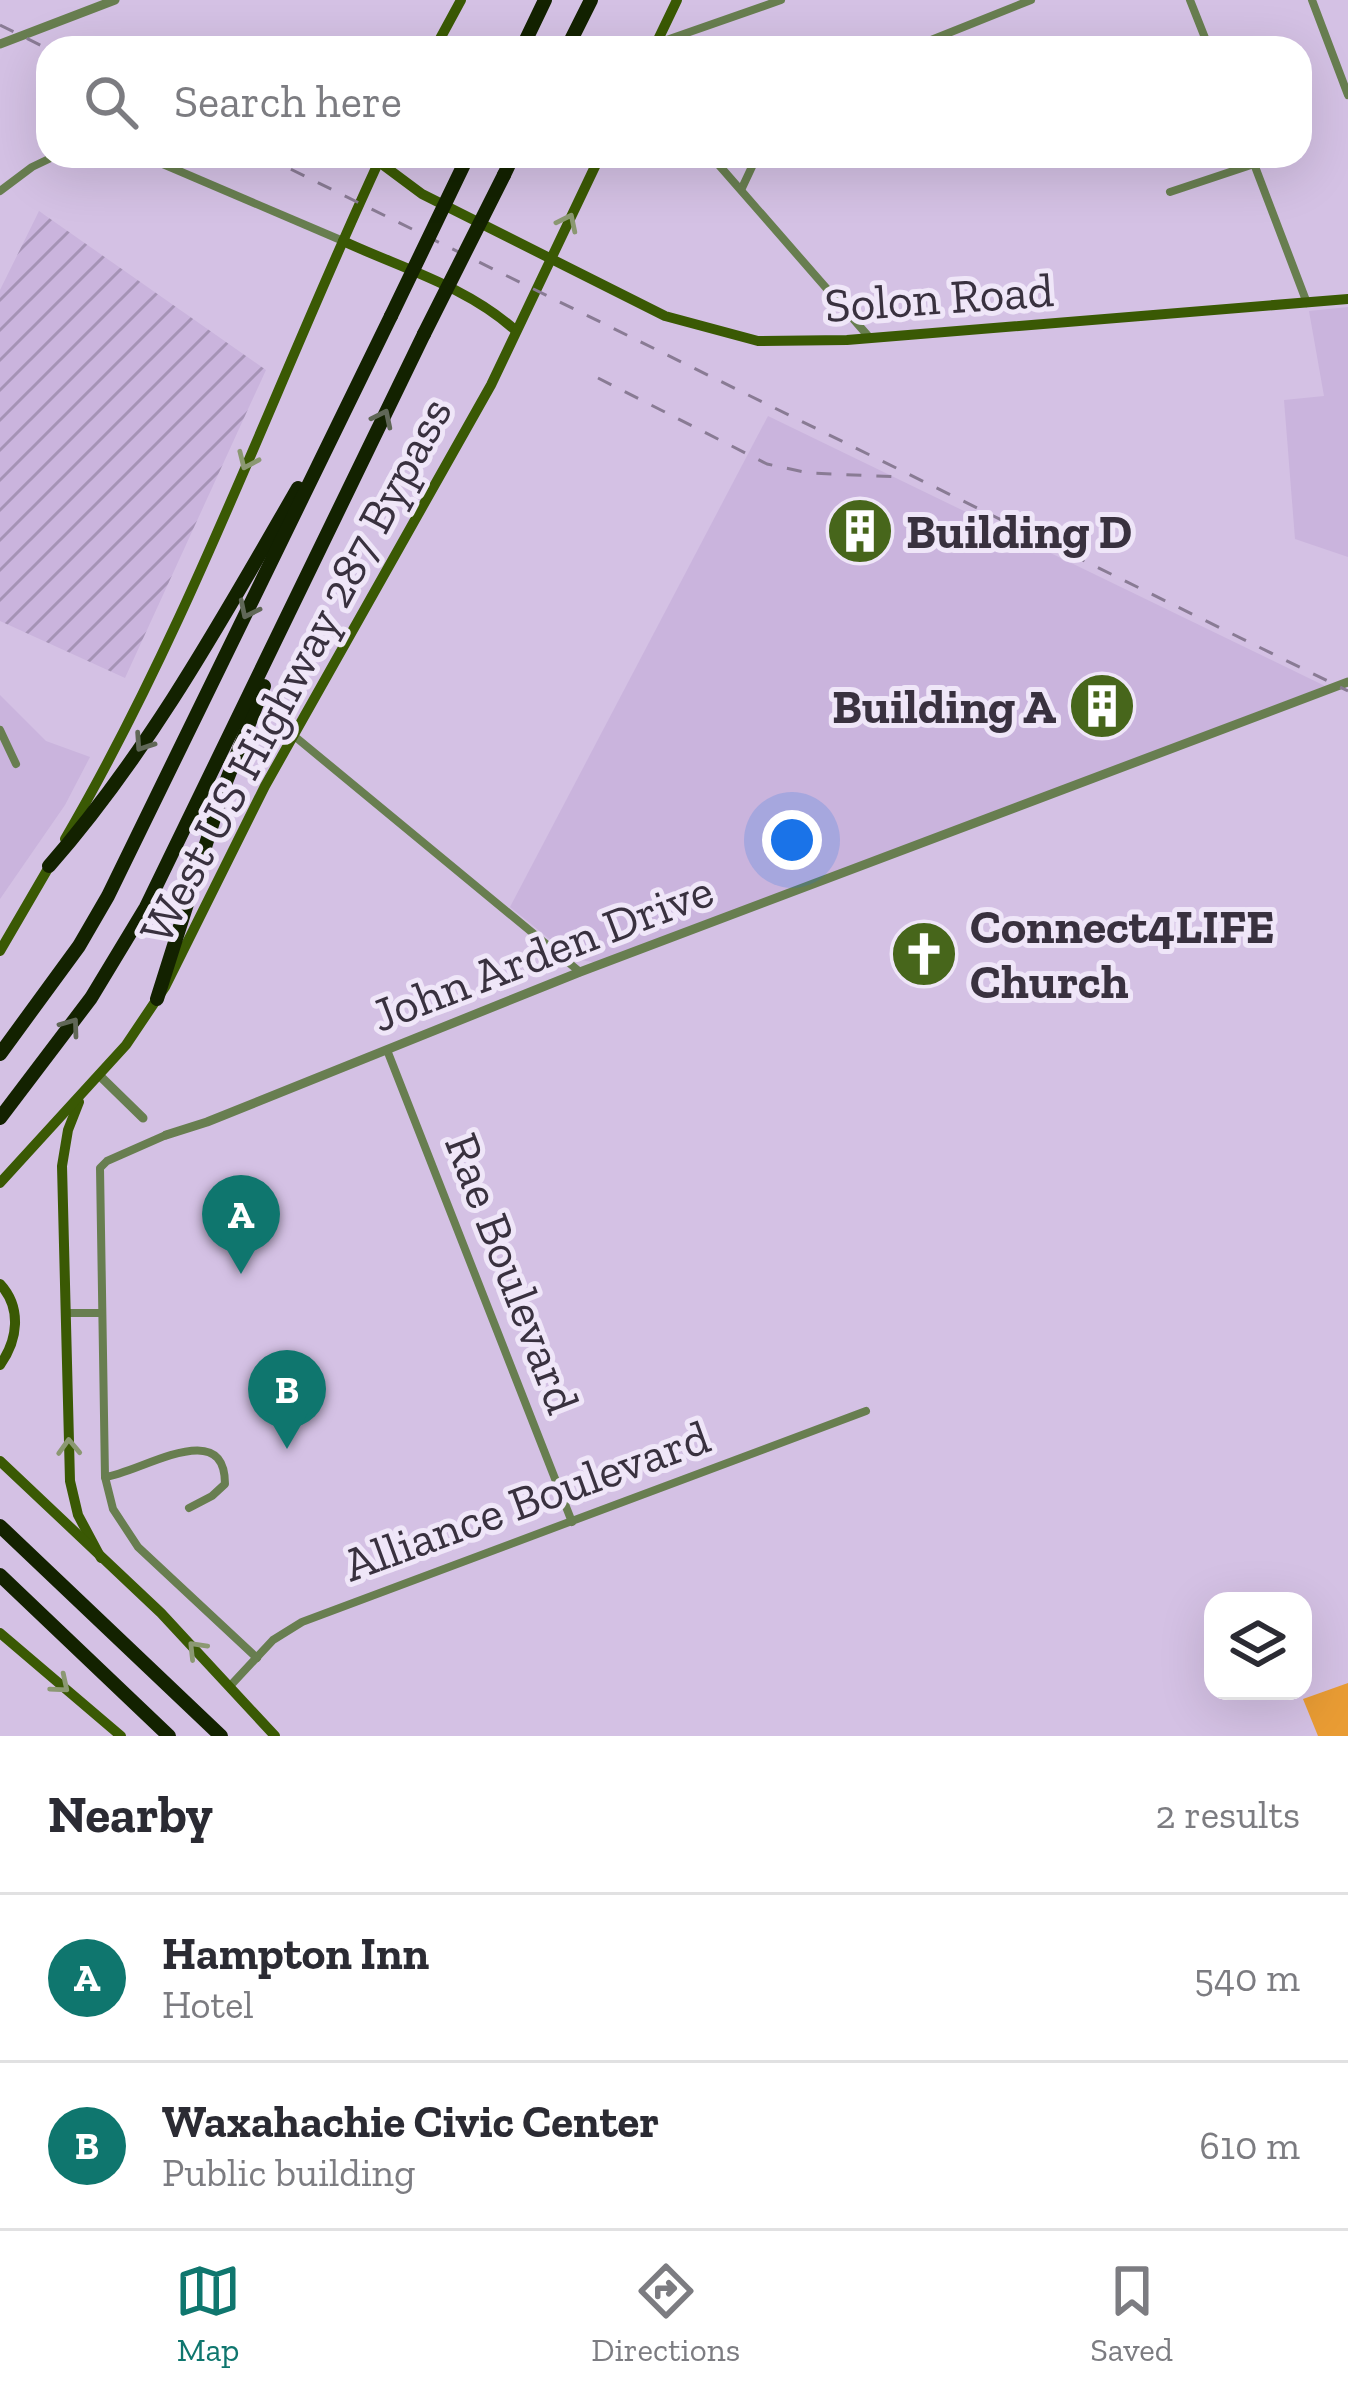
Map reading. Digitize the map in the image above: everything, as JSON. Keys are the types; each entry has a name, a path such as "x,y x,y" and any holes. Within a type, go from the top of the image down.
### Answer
{"highway":[{"path":"528,36 545,0"},
{"path":"573,36 591,0"},
{"path":"0,1054 80,946 108,896 462,168"},
{"path":"0,1118 92,998 146,907 507,168"},
{"path":"49,866 86,824 146,740 299,484 317,467"},
{"path":"157,999 224,787 310,569"},
{"path":"0,1526 220,1736"},
{"path":"0,1575 169,1736"}],"main road":[{"path":"441,36 460,0"},
{"path":"660,36 677,0"},
{"path":"0,951 98,782 182,610 376,168"},
{"name":"Solon Road","path":"391,168 422,194 665,316 772,343 1348,298"},
{"name":"West US Highway 287 Bypass","path":"0,1183 100,1075 157,999 293,736 491,385 594,168"},
{"path":"343,242 431,278 499,315 515,330"},
{"path":"82,1094 68,1130 62,1166 70,1481 78,1515 101,1558"},
{"path":"0,1284 10,1296 15,1315 11,1346 0,1365"},
{"path":"0,1461 231,1685 274,1736"},
{"path":"0,1634 121,1736"}],"street":[{"path":"0,44 115,0"},
{"path":"738,14 744,0"},
{"path":"681,36 781,0"},
{"path":"941,36 1031,0"},
{"path":"1190,0 1204,36"},
{"path":"1312,0 1348,95"},
{"path":"1,188 36,167"},
{"path":"172,168 343,242"},
{"path":"723,168 870,338"},
{"path":"742,188 751,168"},
{"path":"1170,192 1232,168"},
{"path":"1255,168 1307,303"},
{"name":"John Arden Drive","path":"166,1135 580,972 1348,682"},
{"path":"0,730 16,764"},
{"path":"293,736 580,972"},
{"name":"Rae Boulevard","path":"387,1050 572,1522"},
{"path":"100,1075 143,1118"},
{"path":"166,1135 100,1168 105,1477 113,1509 138,1547 257,1658"},
{"path":"64,1313 101,1313"},
{"name":"Alliance Boulevard","path":"231,1685 273,1640 302,1622 866,1411"},
{"path":"105,1477 185,1451 217,1455 225,1466 225,1484 189,1508"}],"shaded area":[{"path":"39,211 266,370 125,678 0,621 0,290"},
{"path":"1348,307 1348,557 1295,539 1284,400 1324,396 1309,311"},
{"path":"768,416 1325,686 598,963 574,959 510,907"},
{"path":"0,695 46,741 90,757 65,805 0,899"},
{"path":"1348,1683 1348,1736 1318,1736 1303,1700 1312,1700 1312,1696"}],"railway":[{"path":"0,25 36,43"},
{"path":"288,168 1348,691"},
{"path":"598,378 767,464 809,473 900,477"}],"place":[{"name":"Building D","path":"860,531"},
{"name":"Building A","path":"1102,706"},
{"name":"Connect4LIFE Church","path":"924,954"},
{"name":"Hampton Inn","path":"241,1274"},
{"name":"Waxahachie Civic Center","path":"287,1449"}]}
